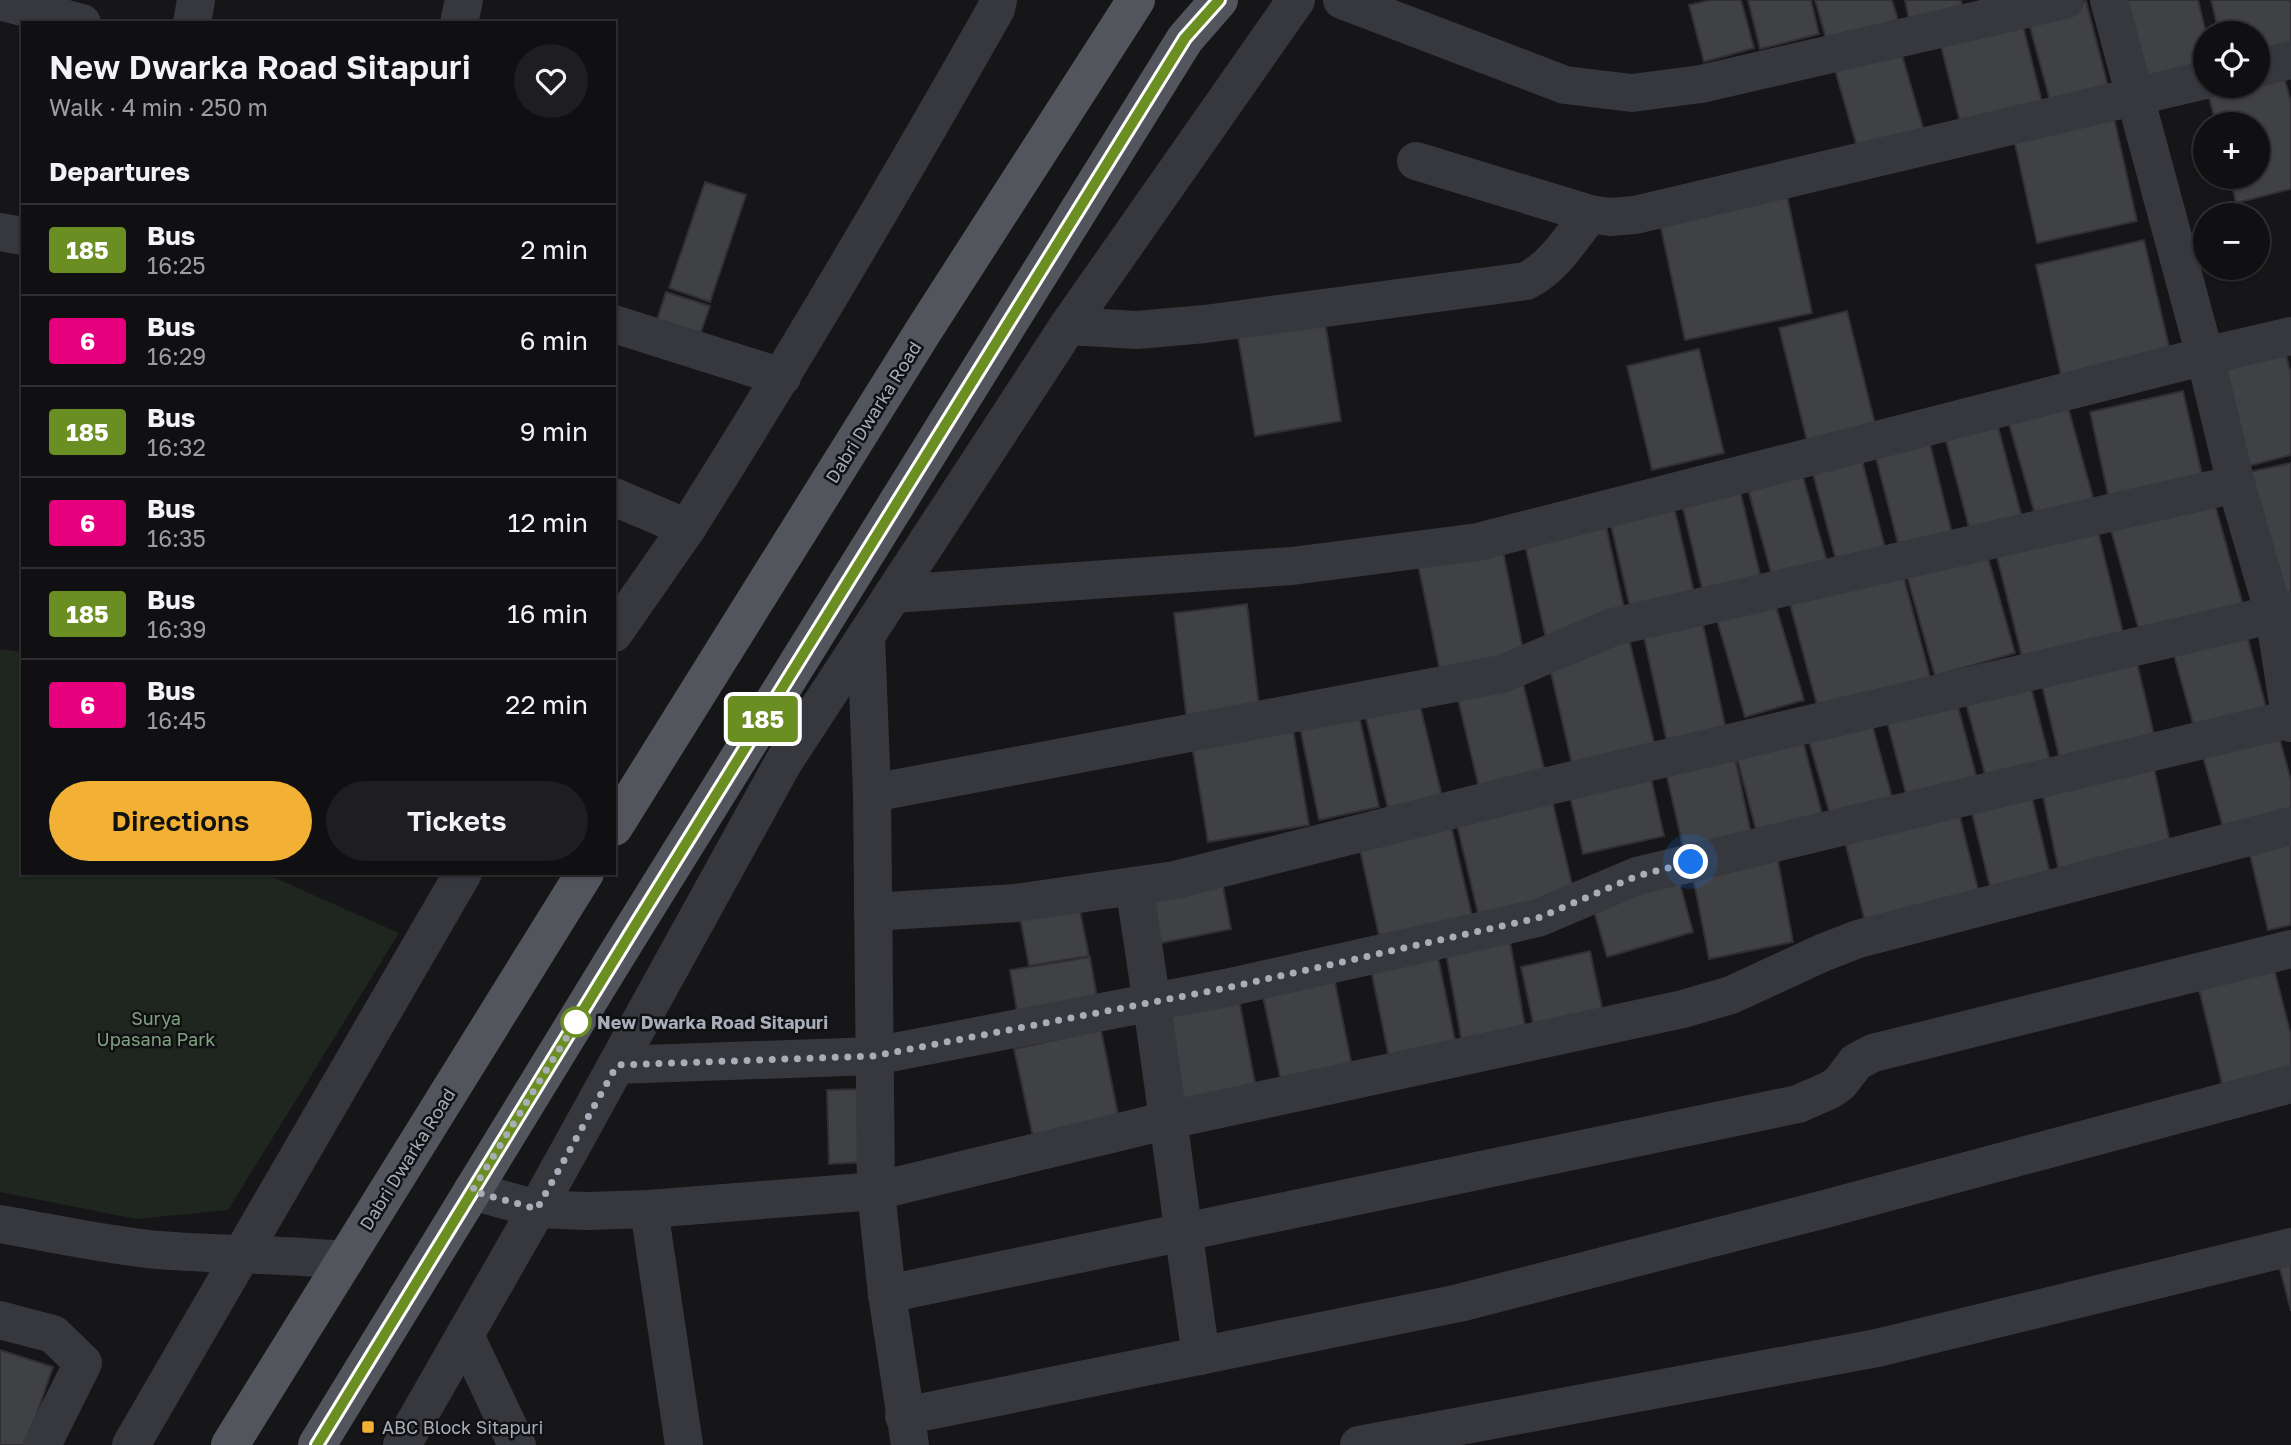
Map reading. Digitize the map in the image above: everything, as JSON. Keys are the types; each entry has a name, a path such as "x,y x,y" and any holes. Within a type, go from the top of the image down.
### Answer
{"main road":[{"name":"Dabri Dwarka Road","path":"616,824 924,330 1136,0"},
{"path":"317,1445 1185,38 1219,0"},
{"name":"Dabri Dwarka Road","path":"230,1445 584,875"}],"street":[{"path":"191,21 196,0"},
{"path":"459,21 464,0"},
{"path":"616,630 687,528 782,377 886,202 996,9 998,0"},
{"path":"402,1445 537,1209 783,763 1068,326 1296,0"},
{"path":"1342,0 1565,85 1632,93 1701,84 2065,0"},
{"path":"617,1065 874,1056 1226,988 1538,918 1637,876 2290,721 2282,612 2236,484 2205,356 2109,0"},
{"path":"0,1 75,21"},
{"path":"2270,65 2291,61"},
{"path":"1416,161 1590,214 1610,217 1635,215 2193,83"},
{"path":"1068,326 1137,330 1168,328 1526,281 1539,274 1556,258 1590,214"},
{"path":"0,232 21,236"},
{"path":"616,325 782,377"},
{"path":"893,594 1292,566 1478,542 2291,336"},
{"path":"872,793 1502,674 1613,627 2236,484"},
{"path":"616,498 687,528"},
{"path":"873,912 1016,903 1175,880 1540,788 2282,612"},
{"path":"866,636 872,793 876,1191 887,1294 907,1431 1201,1356 1459,1303 1825,1209 2291,1084"},
{"path":"472,1191 537,1209 649,1209 876,1191 1169,1120 1683,1009 1731,995 1858,939 2291,826"},
{"path":"131,1445 462,875"},
{"path":"1134,886 1201,1356"},
{"path":"887,1294 1798,1104 1830,1090 1840,1083 1856,1062 1873,1053 2291,949"},
{"path":"649,1209 684,1445"},
{"path":"0,1224 155,1250 296,1255 345,1260"},
{"path":"1359,1445 1877,1348 2291,1247"},
{"path":"0,1320 53,1334 83,1363 42,1445"},
{"path":"465,1335 517,1445"}],"green space":[{"name":"Surya Upasana Park","path":"0,649 21,652 21,875 268,875 399,933 228,1210 136,1219 0,1192"}],"building":[{"path":"1710,0 1741,0 1754,48 1704,62 1689,5"},
{"path":"1748,0 1811,0 1819,34 1760,49"},
{"path":"1815,0 1892,0 1898,20 1826,39"},
{"path":"1905,0 1961,0 1963,9 1909,20"},
{"path":"2124,0 2198,0 2203,21 2193,21 2193,67 2144,79"},
{"path":"2211,0 2291,0 2291,45 2270,49 2270,21 2216,21"},
{"path":"2086,1 2108,86 2050,101 2027,16"},
{"path":"2020,14 2044,110 1962,130 1938,34"},
{"path":"1898,41 1926,138 1860,157 1832,60"},
{"path":"2281,66 2291,102 2291,189 2236,203 2233,189 2270,189 2270,112 2213,112 2209,98 2270,98 2270,76"},
{"path":"2113,113 2137,221 2037,243 2013,135"},
{"path":"705,182 746,195 710,302 669,288"},
{"path":"1787,196 1812,313 1685,340 1660,224"},
{"path":"2144,240 2172,359 2063,384 2036,265"},
{"path":"666,292 710,306 699,338 656,323"},
{"path":"1847,311 1875,424 1807,441 1779,328"},
{"path":"1325,322 1341,421 1255,436 1238,337"},
{"path":"1699,349 1724,453 1652,470 1627,366"},
{"path":"2285,351 2291,374 2291,455 2237,469 2212,369"},
{"path":"2183,391 2203,479 2109,499 2090,412"},
{"path":"2068,407 2094,501 2036,518 2009,424"},
{"path":"1997,423 2024,525 1972,539 1945,437"},
{"path":"1930,444 1955,545 1902,559 1876,458"},
{"path":"1860,453 1887,555 1838,568 1811,466"},
{"path":"2291,463 2291,593 2270,598 2244,473"},
{"path":"1801,470 1828,565 1773,580 1747,486"},
{"path":"1739,486 1763,587 1705,601 1681,500"},
{"path":"2212,494 2243,605 2140,634 2109,523"},
{"path":"1673,502 1697,605 1633,620 1609,517"},
{"path":"1604,517 1627,621 1546,639 1523,536"},
{"path":"2095,519 2124,636 2023,661 1994,545"},
{"path":"1501,541 1525,659 1441,676 1416,555"},
{"path":"1985,547 2015,653 1935,676 1905,569"},
{"path":"1900,563 1931,680 1818,709 1787,593"},
{"path":"1772,593 1804,700 1745,717 1714,610"},
{"path":"1247,604 1260,714 1187,722 1174,613"},
{"path":"1701,615 1727,734 1668,747 1642,628"},
{"path":"1627,631 1656,750 1573,769 1548,660"},
{"path":"2246,632 2269,718 2197,738 2173,652"},
{"path":"2134,650 2158,751 2063,773 2039,673"},
{"path":"1520,671 1545,772 1479,788 1455,687"},
{"path":"2027,672 2053,772 1989,789 1962,689"},
{"path":"1417,693 1442,796 1388,809 1363,706"},
{"path":"1955,695 1980,790 1910,809 1885,714"},
{"path":"1869,713 1895,808 1833,825 1806,731"},
{"path":"1359,715 1379,807 1319,820 1300,728"},
{"path":"1292,723 1309,825 1208,842 1191,739"},
{"path":"2277,729 2291,780 2291,813 2224,831 2201,750"},
{"path":"1801,733 1824,821 1758,838 1735,750"},
{"path":"1734,753 1753,842 1685,856 1665,768"},
{"path":"2152,758 2171,847 2059,872 2040,782"},
{"path":"1649,768 1664,836 1583,854 1568,787"},
{"path":"2029,785 2051,877 1991,891 1969,801"},
{"path":"1550,791 1575,897 1481,926 1454,813"},
{"path":"1956,801 1979,893 1865,922 1842,830"},
{"path":"1449,816 1475,929 1382,949 1357,837"},
{"path":"2291,842 2291,925 2268,930 2249,851"},
{"path":"1776,850 1793,942 1709,959 1691,867"},
{"path":"1677,873 1693,932 1607,957 1590,897"},
{"path":"1221,876 1231,929 1151,945 1140,893"},
{"path":"1078,901 1089,956 1029,966 1019,912"},
{"path":"1509,936 1526,1032 1462,1043 1445,948"},
{"path":"1436,947 1456,1045 1389,1058 1369,960"},
{"path":"1590,951 1604,1017 1535,1032 1521,967"},
{"path":"1090,957 1099,1009 1019,1024 1010,970"},
{"path":"2271,957 2291,1035 2291,1071 2223,1088 2196,977"},
{"path":"1334,977 1353,1071 1282,1086 1262,992"},
{"path":"1237,989 1258,1098 1183,1113 1162,1005"},
{"path":"1101,1030 1119,1119 1033,1137 1014,1049"},
{"path":"867,1089 869,1162 829,1164 827,1090"},
{"path":"2291,1255 2291,1311 2277,1258"},
{"path":"0,1350 53,1367 26,1445 0,1445"}],"bus line":[{"name":"185","path":"317,1445 1185,38 1219,0"}],"place":[{"name":"New Dwarka Road Sitapuri","path":"576,1022"},
{"name":"ABC Block Sitapuri","path":"368,1427"}],"route":[{"path":"576,1022 581,1014 472,1191 537,1209 617,1065 874,1056 1226,988 1538,918 1637,876 1691,862"}]}
